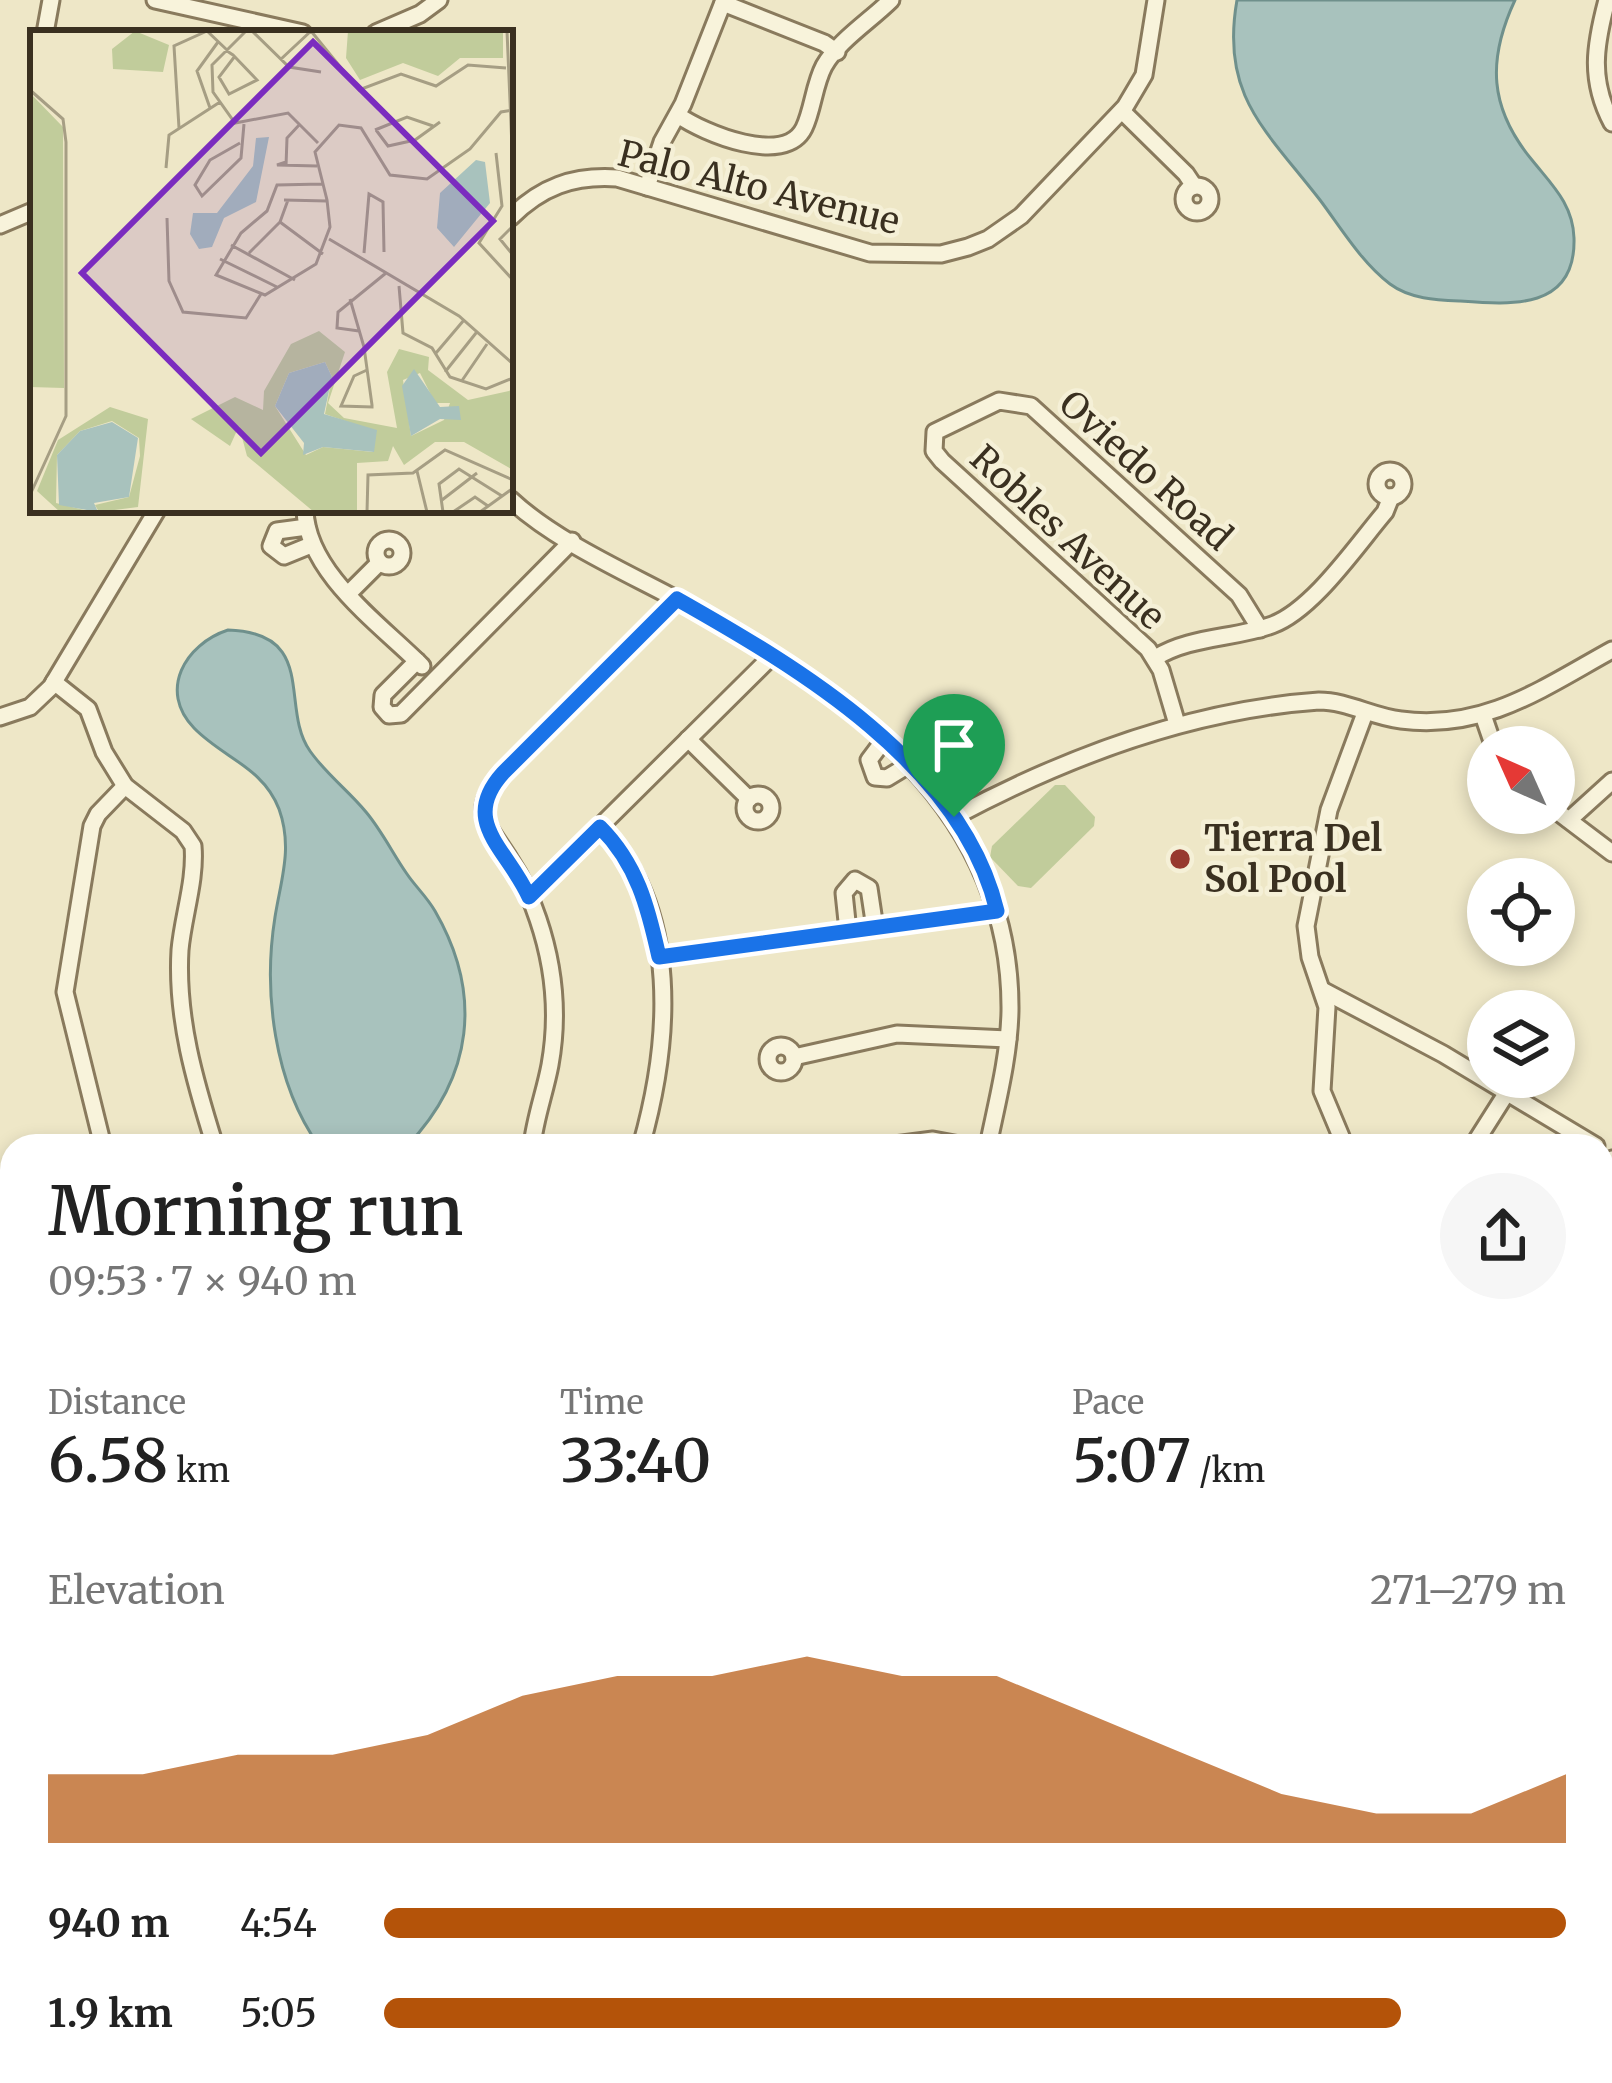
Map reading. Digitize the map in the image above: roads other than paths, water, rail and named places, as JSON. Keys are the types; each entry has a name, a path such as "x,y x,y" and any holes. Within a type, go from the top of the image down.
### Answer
{"street":[{"path":"46,30 50,0"},
{"path":"155,0 289,30"},
{"path":"383,30 439,0"},
{"path":"678,115 712,132 763,147 781,147 804,129 824,66 891,0"},
{"name":"Palo Alto Avenue","path":"513,215 535,196 569,180 617,178 870,253 941,254 968,247 1004,229 1121,111 1144,75 1156,0"},
{"path":"1607,0 1594,66 1600,97 1612,123"},
{"path":"647,187 723,2 837,52"},
{"path":"1121,111 1194,186"},
{"path":"0,225 30,212"},
{"name":"Oviedo Road","path":"970,414 1009,400 1031,406 1239,595 1260,629"},
{"name":"Robles Avenue","path":"970,414 934,432 934,451 1155,658 1177,724"},
{"path":"1155,658 1188,644 1260,629 1297,612 1385,512 1391,497"},
{"path":"513,501 572,541 773,655 884,740 954,817 982,869 997,911 1009,989 1008,1039 990,1134"},
{"path":"0,717 30,707 54,682 155,513"},
{"path":"311,545 284,556 271,546 277,531 306,518 311,545 322,565 435,679"},
{"path":"417,661 383,695 384,712 401,714 572,541"},
{"path":"349,592 380,563"},
{"path":"535,1134 553,1049 555,1006 548,955 529,897 486,827 485,797 503,773 677,599"},
{"path":"954,817 1004,790 1177,724 1314,701 1333,701 1418,722 1483,715 1518,704 1612,650"},
{"path":"529,897 773,655"},
{"path":"54,682 88,710 107,759 125,786 183,830 194,846 181,945 180,1002 212,1134"},
{"path":"1340,1134 1322,1091 1327,1007 1310,957 1306,926 1328,810 1365,712"},
{"path":"1483,715 1487,726"},
{"path":"688,740 749,799"},
{"path":"884,740 869,760 874,777 887,778 910,764"},
{"path":"1575,815 1612,781"},
{"path":"101,1134 65,992 92,826 125,786"},
{"path":"1575,825 1612,853"},
{"path":"600,827 636,874 659,957 662,1043 644,1134"},
{"path":"848,932 844,892 855,880 869,888 875,928"},
{"path":"659,957 997,911"},
{"path":"1322,990 1467,1072"},
{"path":"794,1058 897,1034 1008,1039"},
{"path":"1481,1134 1503,1098"},
{"path":"1513,1098 1575,1134"}],"water":[{"path":"1237,0 1515,0 1497,63 1500,102 1518,141 1570,215 1572,262 1564,279 1537,298 1500,303 1415,296 1380,276 1252,110 1235,62"},
{"path":"228,630 256,634 275,644 286,658 301,733 310,751 372,819 432,906 450,942 465,1004 464,1034 446,1092 417,1134 312,1134 291,1094 276,1036 270,976 285,850 279,809 253,773 194,728 178,699 181,670 199,646"}],"place":[{"name":"Tierra Del Sol Pool","path":"1180,859"}]}
